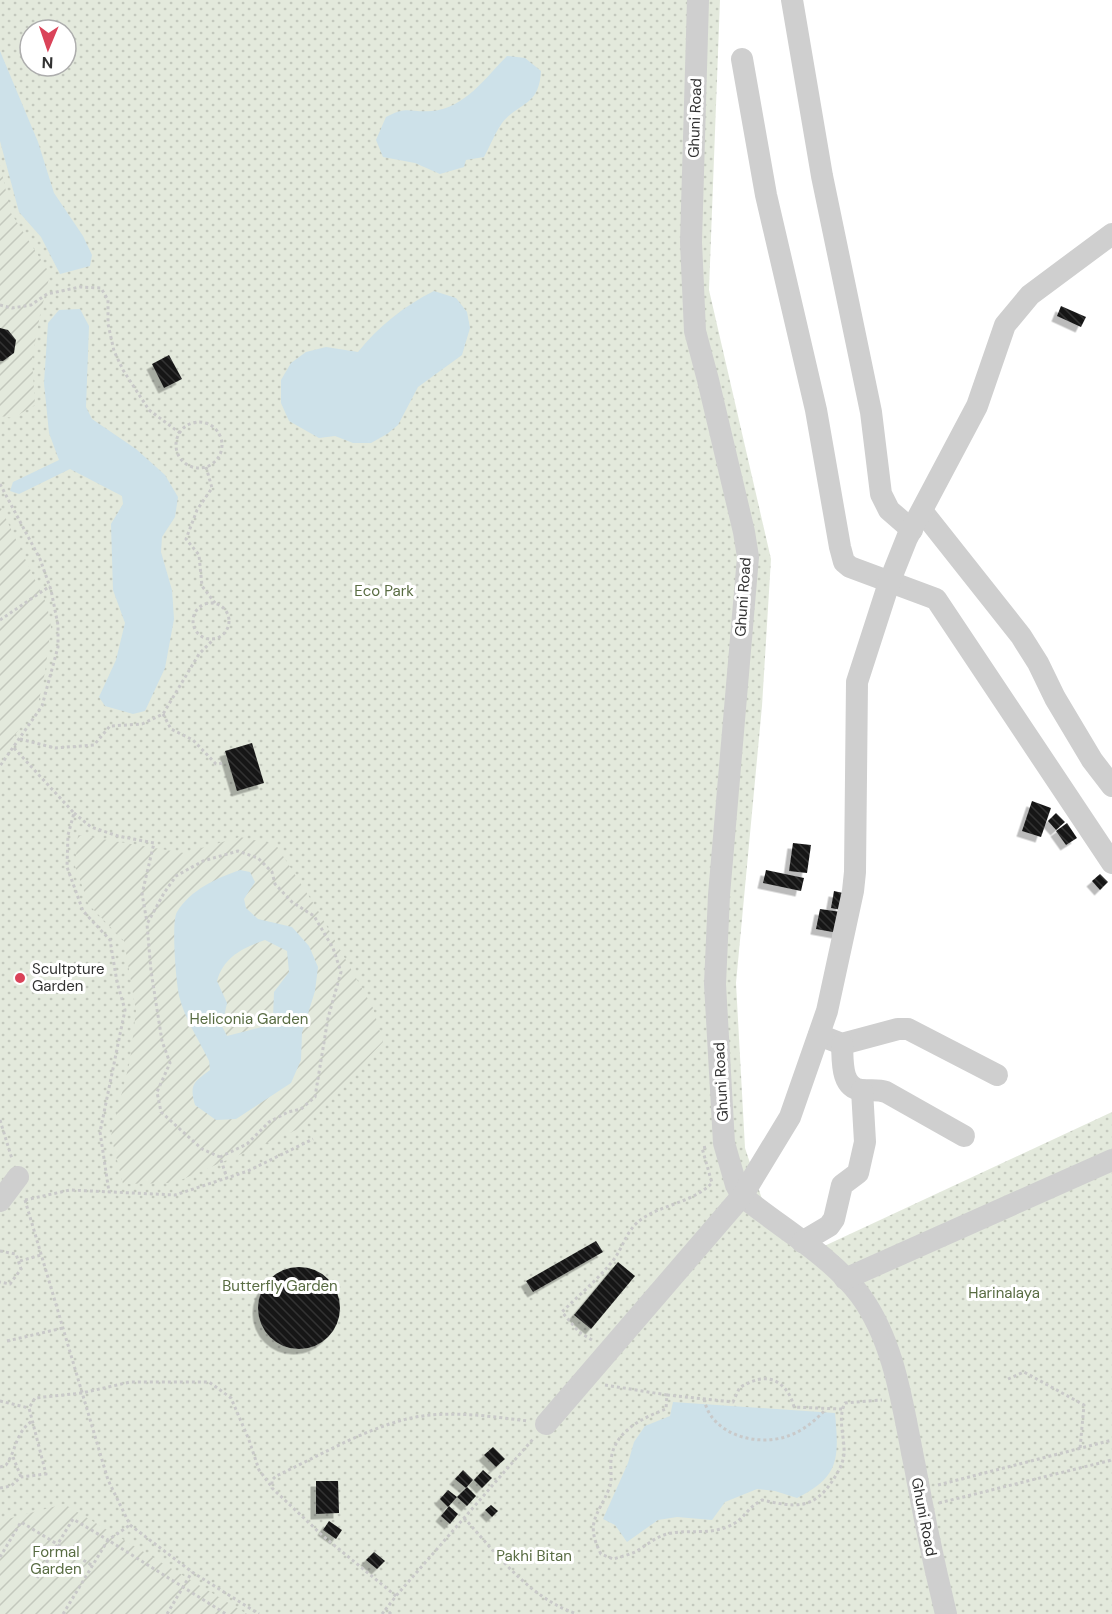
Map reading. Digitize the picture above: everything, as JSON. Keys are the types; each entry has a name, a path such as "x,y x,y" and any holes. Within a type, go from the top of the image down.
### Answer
{"street":[{"name":"Ghuni Road","path":"698,0 691,242 694,331 708,380 748,557 718,917 715,984 724,1144 736,1185 742,1196 825,1259 860,1294 876,1320 889,1354 901,1398 930,1551 946,1614"},
{"path":"792,0 822,176 870,412 881,494 889,510 914,526 1021,636 1038,663 1054,698 1092,760 1112,786"},
{"path":"742,59 766,195 816,410 844,562 850,567 932,597 939,602 1112,863"},
{"path":"546,1424 742,1196 790,1117 827,1011 855,872 857,682 890,581 914,526 977,406 1005,325 1030,295 1112,234"},
{"path":"819,1035 842,1044 898,1029 908,1029 997,1075"},
{"path":"842,1044 846,1080 852,1086 862,1090 876,1089 886,1092 964,1136"},
{"path":"802,1242 829,1226 834,1220 842,1185 858,1173 865,1142 862,1090"},
{"path":"844,1279 1112,1160"},
{"path":"0,1201 18,1177"}],"path":[{"path":"0,305 12,309 31,305 47,294 80,287 101,288 108,300 108,324 114,351 123,370 149,410 180,433"},
{"path":"198,423 212,427 217,432 220,438 220,452 217,458 206,467 192,467 181,459 176,446 180,433 185,427 198,423"},
{"path":"20,739 55,748 94,746 110,726 142,724 163,714 199,654 214,639 225,633 230,621 225,609 215,603 202,586 199,555 186,539 197,510 212,488 206,467"},
{"path":"0,484 40,559 50,586 58,625 58,647 42,706 0,766"},
{"path":"0,620 50,586"},
{"path":"214,639 208,639 197,632 193,620 197,609 202,605 215,603"},
{"path":"163,714 171,729 193,740 216,764 225,763"},
{"path":"14,748 74,813 91,827 118,836 154,843 142,894 162,1041 170,1063 157,1092 161,1113 174,1127 202,1149 220,1157 227,1178"},
{"path":"74,813 68,835 67,867 83,911 110,940 117,982 126,1010 100,1132 109,1192"},
{"path":"147,924 176,876 203,861 238,851 258,858 272,872 275,884 292,902 314,916 333,948 341,972 328,1018 315,1096 301,1109 288,1112 269,1122 247,1144 220,1157"},
{"path":"0,1120 108,1480 130,1525 192,1572 259,1614"},
{"path":"25,1200 70,1190 175,1195 248,1171 313,1139"},
{"path":"609,1351 579,1332 562,1312 613,1262 628,1231 643,1218 697,1194 712,1183 702,1148 724,1144"},
{"path":"0,1251 16,1254 21,1269 9,1284 0,1282"},
{"path":"20,1262 41,1255"},
{"path":"7,1341 63,1328"},
{"path":"1008,1379 1024,1372 1084,1405 1080,1449"},
{"path":"582,1382 733,1402 740,1387 760,1377 774,1380 785,1388 792,1397 794,1407 842,1409"},
{"path":"28,1408 35,1398 82,1393 130,1383 208,1382 231,1398 259,1470 272,1488 323,1536 396,1596"},
{"path":"667,1395 666,1409 628,1428 613,1450 610,1486 595,1516 592,1533 601,1554 613,1559 635,1551 664,1535 678,1531 707,1532 725,1528 741,1520 751,1506 762,1500 785,1506 807,1503 818,1498 832,1482 844,1455 844,1430 840,1417 845,1403 901,1398"},
{"path":"704,1399 705,1409 720,1425 735,1435 760,1440 790,1436 816,1419 826,1409"},
{"path":"0,1401 28,1408"},
{"path":"0,1488 11,1486 21,1477 46,1474 28,1408"},
{"path":"272,1488 272,1480 276,1476 377,1429 404,1419 442,1415 500,1418 546,1424"},
{"path":"0,1467 6,1466 13,1455 16,1440 23,1428 32,1422"},
{"path":"382,1614 546,1424"},
{"path":"921,1498 1112,1440"},
{"path":"13,1455 21,1477"},
{"path":"921,1498 1112,1460"},
{"path":"464,1518 523,1582 555,1604 577,1614"},
{"path":"37,1578 73,1519 226,1614"},
{"path":"0,1557 21,1522 93,1566"},
{"path":"63,1614 108,1540 130,1525"},
{"path":"166,1614 192,1572"},
{"path":"386,1610 391,1614"}],"green space":[{"name":"Eco Park","path":"0,0 720,0 709,290 771,559 762,706 736,983 745,1148 763,1202 820,1248 1112,1112 1112,1614 0,1614"},
{"path":"0,165 11,213 50,274 32,359 35,405 13,418 0,416"},
{"path":"0,506 47,605 51,627 39,700 0,757"},
{"name":"Heliconia Garden","path":"78,835 184,853 240,837 276,845 317,909 373,1008 383,1042 303,1127 174,1183 123,1184 111,1136 130,1061 136,1011 124,941 89,905 75,866"},
{"name":"Formal Garden","path":"64,1504 247,1614 0,1614 0,1521"}],"shaded area":[{"path":"0,51 38,142 54,193 83,236 92,255 90,266 60,274 41,237 19,212 0,141"},
{"path":"507,56 525,58 541,71 539,83 533,97 502,123 484,157 466,160 464,167 440,174 415,163 383,157 376,140 386,117 399,111 432,111 455,104 474,91"},
{"path":"434,291 456,298 467,312 470,328 462,355 418,387 398,425 371,443 353,443 335,436 319,438 289,421 281,403 281,380 291,363 306,352 326,347 358,352 393,317"},
{"path":"80,309 89,326 86,407 92,419 136,449 165,475 178,497 175,517 162,537 161,552 172,590 174,619 165,668 145,711 133,714 105,706 99,697 116,660 125,623 113,590 111,524 123,504 122,496 70,469 19,494 10,491 13,482 59,460 49,433 44,383 48,323 59,310"},
{"path":"240,870 250,872 255,882 244,899 246,908 258,919 292,927 309,946 318,967 315,991 302,1033 301,1060 291,1083 236,1119 216,1120 195,1105 193,1098 194,1084 210,1070 209,1061 182,1007 178,992 174,928 177,912 189,897 213,881","holes":["265,940 287,951 289,972 274,992 273,1018 270,1025 227,1036 222,1026 227,1003 217,981 224,965 235,954"]},
{"path":"673,1402 835,1413 837,1442 834,1464 822,1482 797,1498 775,1491 757,1489 725,1502 712,1520 677,1517 658,1520 627,1542 615,1525 603,1519 628,1463 634,1442 645,1426 670,1416"}],"building":[{"path":"1061,306 1086,317 1081,327 1057,316"},
{"path":"0,328 8,330 16,340 14,353 3,361 0,361"},
{"path":"169,355 182,379 164,388 152,364"},
{"path":"252,743 264,783 237,791 225,751"},
{"path":"1032,801 1051,808 1041,837 1022,831"},
{"path":"1056,813 1065,822 1056,830 1048,821"},
{"path":"1067,823 1077,838 1066,845 1056,831"},
{"path":"793,843 811,845 807,873 789,871"},
{"path":"766,870 804,878 801,891 763,883"},
{"path":"1100,874 1108,882 1100,890 1092,881"},
{"path":"834,891 843,893 841,910 831,908"},
{"path":"820,909 841,912 838,933 816,929"},
{"path":"596,1241 603,1252 533,1292 526,1281"},
{"path":"618,1262 635,1276 591,1329 574,1315"},
{"path":"299,1267 315,1270 328,1279 337,1292 340,1308 337,1324 328,1337 315,1346 299,1349 283,1346 270,1337 261,1324 258,1308 261,1292 270,1279 283,1270"},
{"path":"493,1447 505,1459 496,1467 484,1455"},
{"path":"463,1470 473,1480 466,1488 455,1479"},
{"path":"483,1470 492,1478 482,1488 474,1480"},
{"path":"316,1481 338,1481 339,1513 316,1514"},
{"path":"467,1487 476,1496 467,1506 457,1497"},
{"path":"448,1490 457,1497 448,1507 440,1499"},
{"path":"491,1505 498,1511 492,1517 485,1510"},
{"path":"449,1506 458,1514 450,1524 441,1516"},
{"path":"329,1521 342,1530 336,1539 323,1530"},
{"path":"374,1552 385,1561 377,1569 366,1560"}],"place":[{"name":"Scultpture Garden","path":"20,978"}],"park label":[{"name":"Butterfly Garden","path":"280,1286"},
{"name":"Harinalaya","path":"1004,1293"},
{"name":"Pakhi Bitan","path":"534,1556"}]}
